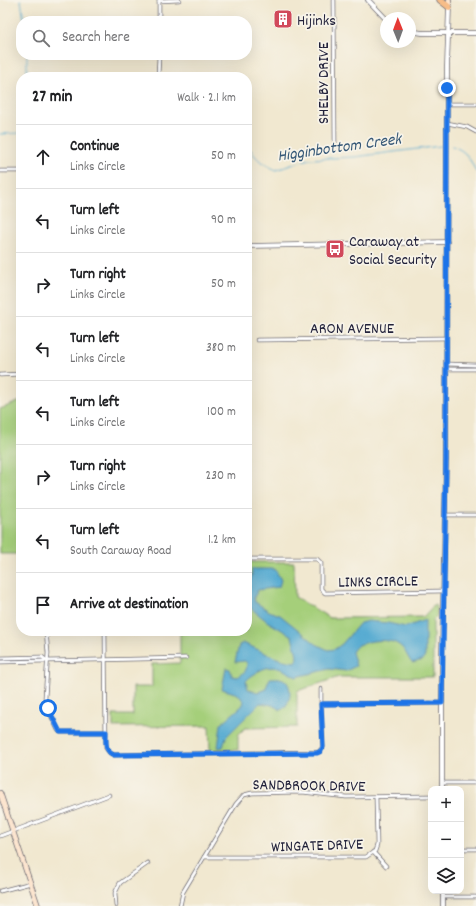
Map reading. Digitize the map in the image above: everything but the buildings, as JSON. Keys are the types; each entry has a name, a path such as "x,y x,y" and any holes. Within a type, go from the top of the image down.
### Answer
{"highway":[{"path":"440,0 449,6"}],"main road":[{"path":"449,0 449,6"},
{"path":"0,793 38,906"}],"street":[{"path":"159,16 159,1 179,0"},
{"name":"SHELBY DRIVE","path":"334,0 335,143"},
{"path":"368,0 380,13"},
{"path":"449,6 447,104 447,367 443,591 442,783 476,783"},
{"path":"416,32 422,34 476,33"},
{"path":"158,72 159,60"},
{"path":"447,104 476,104"},
{"path":"447,123 467,127 476,132"},
{"path":"0,172 16,171"},
{"path":"252,246 447,242"},
{"name":"ARON AVENUE","path":"257,340 447,338"},
{"path":"447,367 476,365"},
{"path":"447,367 476,369"},
{"path":"0,375 16,374"},
{"path":"445,515 476,515"},
{"name":"LINKS CIRCLE","path":"252,560 317,558 321,563 321,589 325,593 443,591"},
{"path":"46,636 48,653 46,660 46,703 58,730 60,732 106,732"},
{"path":"105,636 106,748 114,755 317,753 321,751 323,747 321,689"},
{"path":"0,658 42,657 46,660"},
{"path":"0,662 186,658"},
{"path":"321,704 442,703"},
{"name":"SANDBROOK DRIVE","path":"180,906 183,892 204,857 239,799 248,793 302,792 340,797 428,796"},
{"path":"0,836 109,795"},
{"name":"WINGATE DRIVE","path":"204,857 363,858 373,852 377,845 376,797"},
{"path":"464,849 476,849"},
{"path":"373,852 386,866"},
{"path":"116,906 117,886 148,863"},
{"path":"0,891 31,883"},
{"path":"443,906 443,897 476,897"}],"green space":[{"path":"16,403 16,554 0,554 0,409"},
{"path":"252,562 294,562 295,597 330,618 423,617 434,605 437,606 437,616 433,620 433,677 339,677 297,691 297,727 245,728 238,735 238,750 210,750 209,726 113,727 113,715 133,715 133,687 152,687 152,664 180,663 180,636 252,636"}],"water":[{"path":"252,569 275,569 281,580 279,587 258,590 254,597 255,602 269,611 280,615 316,644 328,650 335,649 342,644 360,623 368,621 406,627 425,620 425,656 423,660 412,663 399,645 390,641 379,640 358,645 352,652 356,666 346,671 329,669 296,677 273,667 259,671 246,681 248,689 257,692 265,690 270,678 281,678 289,686 290,690 287,704 281,710 272,705 260,703 226,737 223,747 218,748 221,724 242,706 244,702 238,694 222,689 226,668 230,669 232,676 237,677 246,670 247,663 245,661 235,662 239,645 243,643 282,660 296,662 297,659 292,636 268,622 252,609"}],"waterway":[{"path":"21,0 23,16"},
{"path":"27,60 27,72"},
{"name":"Higginbottom Creek","path":"0,134 16,133"},
{"name":"Higginbottom Creek","path":"252,152 259,160 276,170 309,159 354,157 441,146"},
{"name":"Higginbottom Creek","path":"452,146 465,153 470,159 476,172"}],"place":[{"name":"Hijinks","path":"283,19"},
{"name":"Caraway at Social Security","path":"335,249"}],"route":[{"path":"48,708 60,732 106,732 106,748 114,755 317,753 321,751 323,747 321,704 442,703 446,460 447,88"}]}
